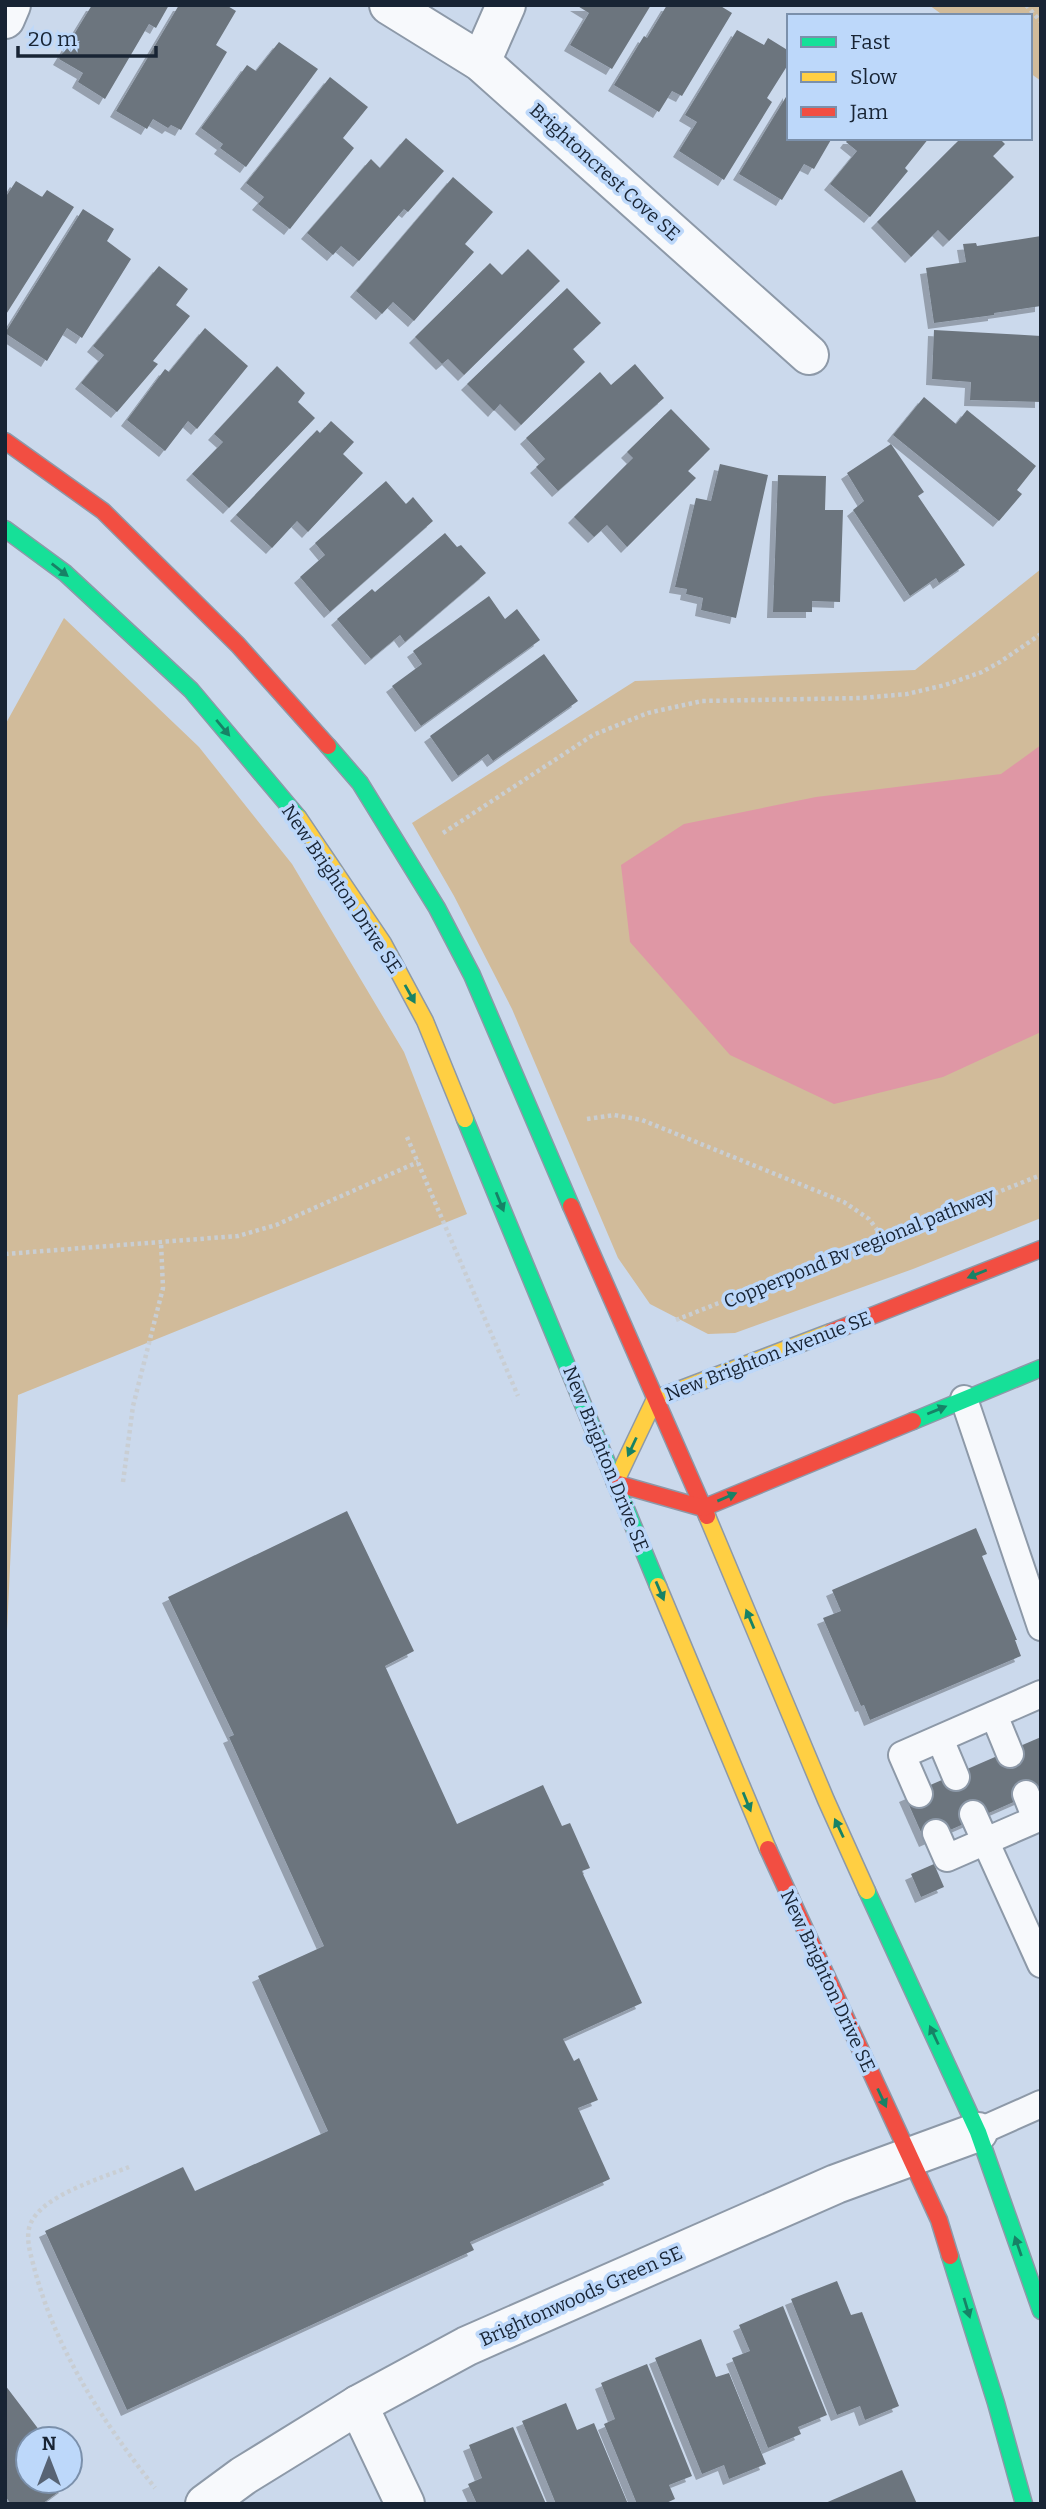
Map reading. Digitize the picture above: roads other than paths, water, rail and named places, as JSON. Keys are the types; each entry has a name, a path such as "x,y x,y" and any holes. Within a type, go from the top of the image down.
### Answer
{"street":[{"path":"5,19 11,5"},
{"name":"Brightoncrest Cove SE","path":"389,5 481,62 809,355"},
{"path":"481,62 506,5"},
{"path":"5,441 103,511 238,645 360,783 437,908 472,975 703,1508 826,1800 978,2132 1041,2311"},
{"name":"New Brighton Drive SE","path":"5,529 65,573 191,690 300,820 383,943 425,1021 760,1832 939,2220 996,2403 1024,2504"},
{"name":"New Brighton Avenue SE","path":"615,1483 654,1399 1041,1249"},
{"path":"615,1483 703,1508 1041,1368"},
{"name":"Brightonwoods Green SE","path":"205,2504 243,2476 358,2405 467,2346 836,2184 978,2132"},
{"path":"358,2405 405,2504"}],"lane":[{"path":"964,1399 1041,1627"},
{"path":"919,1794 902,1755 1041,1694"},
{"path":"994,1715 1010,1754"},
{"path":"940,1738 956,1777"},
{"path":"936,1833 947,1858 1038,1818 1026,1794"},
{"path":"973,1814 1041,1964"},
{"path":"978,2132 1041,2104"}]}
